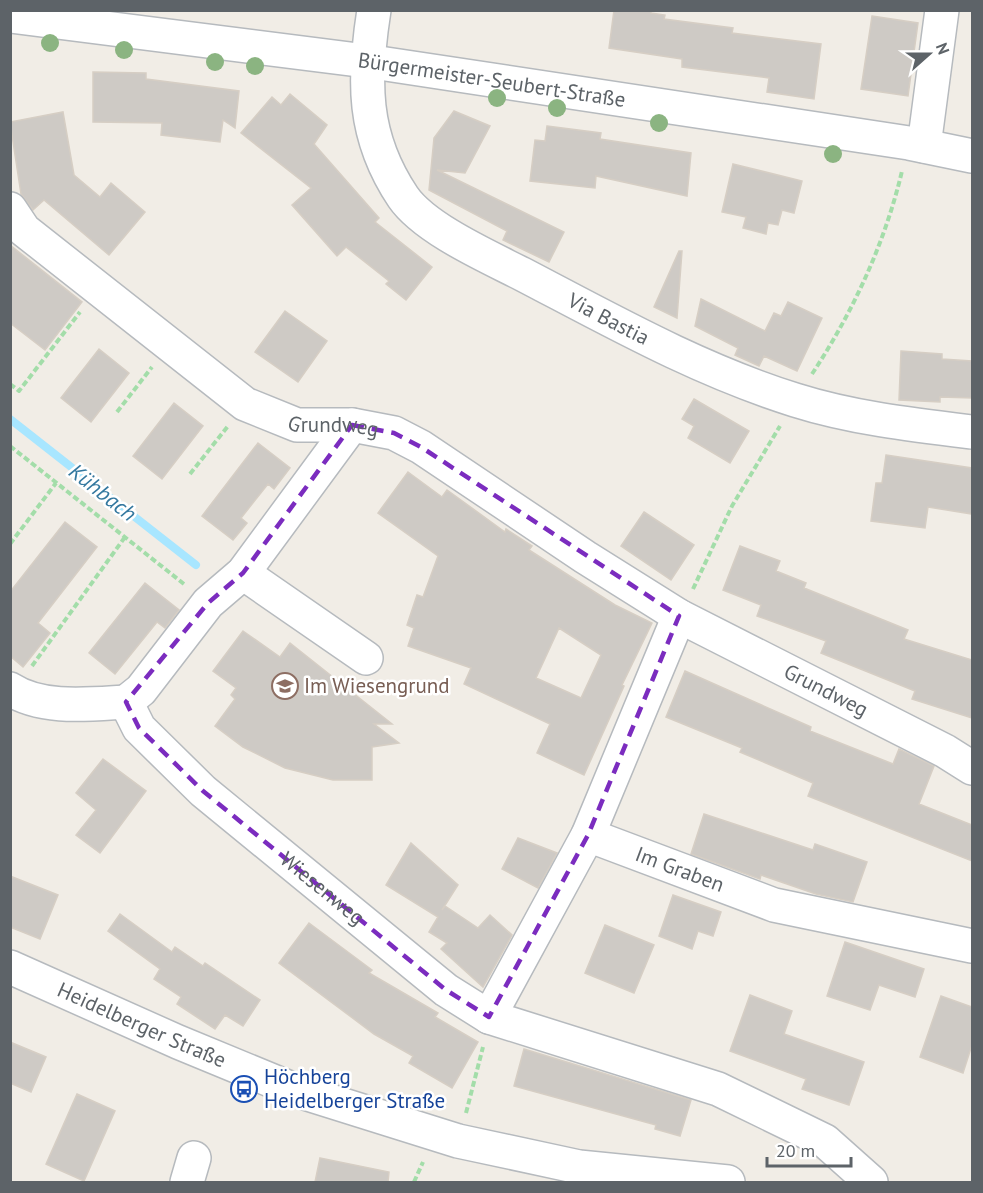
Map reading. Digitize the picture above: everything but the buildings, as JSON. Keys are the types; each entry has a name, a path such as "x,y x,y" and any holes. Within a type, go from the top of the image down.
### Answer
{"street":[{"name":"Via Bastia","path":"374,10 366,61 369,118 383,161 404,199 438,229 670,351 795,400 892,423 972,432"},
{"path":"924,146 942,10"},
{"name":"Bürgermeister-Seubert-Straße","path":"10,16 366,61 924,146 972,156"},
{"name":"Grundweg","path":"10,209 24,230 97,290 245,404 297,425 352,425 394,434 421,447 585,558 679,616 945,751 972,768"},
{"path":"12,690 52,703 126,702 141,690 208,603 243,573 352,425"},
{"path":"243,573 366,658"},
{"path":"489,1017 588,835 679,616"},
{"name":"Wiesenweg","path":"126,702 138,728 204,791 446,990 489,1017 718,1089 825,1141 871,1182"},
{"name":"Im Graben","path":"588,835 774,905 972,946"},
{"name":"Heidelberger Straße","path":"10,967 178,1042 292,1089 458,1141 579,1167 728,1182"}],"path":[{"path":"814,371 846,322 900,180"},
{"path":"10,384 19,391 97,290"},
{"path":"117,412 169,346"},
{"path":"190,474 245,404"},
{"path":"698,580 732,506 776,433"},
{"path":"10,446 208,603"},
{"path":"10,544 56,483"},
{"path":"12,690 125,537"},
{"path":"458,1141 479,1066 489,1017"},
{"path":"414,1182 424,1159"}],"highlighted area":[{"path":"352,425 394,433 421,447 679,616 588,835 489,1017 446,990 203,791 139,728 126,702 208,603 243,573"}],"waterway":[{"name":"Kühbach","path":"10,419 196,565"}],"place":[{"name":"Im Wiesengrund","path":"285,686"},
{"name":"Höchberg Heidelberger Straße","path":"244,1089"}]}
